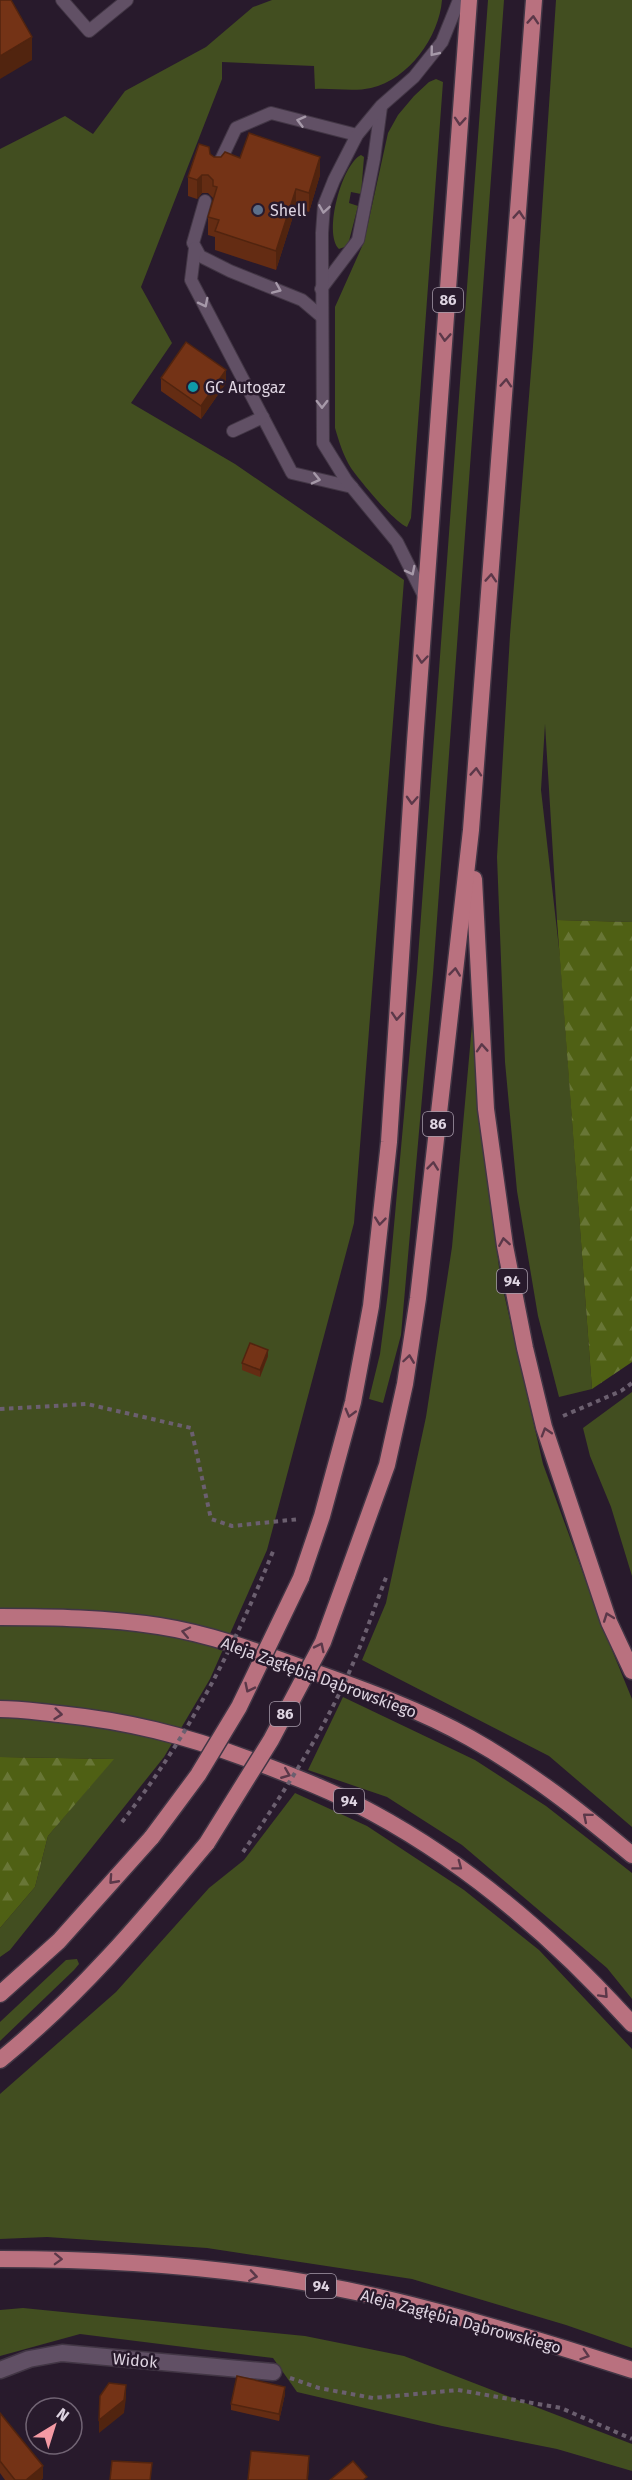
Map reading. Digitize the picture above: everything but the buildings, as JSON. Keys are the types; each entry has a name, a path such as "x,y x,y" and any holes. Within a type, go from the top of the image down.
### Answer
{"main road":[{"name":"86","path":"0,1994 59,1941 152,1837 198,1775 239,1707 301,1578 322,1516 353,1402 371,1306 389,1142 469,0"},
{"name":"86","path":"0,2060 82,1987 207,1844 271,1740 323,1642 387,1465 405,1384 418,1298 471,830 534,0"},
{"name":"94","path":"471,830 486,1109 505,1246 525,1348 544,1427 609,1622 632,1671"},
{"name":"Aleja Zagłębia Dąbrowskiego","path":"0,1617 96,1620 159,1626 205,1636 263,1653 368,1692 461,1733 521,1769 567,1800 632,1855"},
{"name":"94","path":"0,1709 112,1720 165,1732 282,1772 363,1808 408,1833 476,1880 566,1955 632,2024"},
{"name":"Aleja Zagłębia Dąbrowskiego","path":"0,2259 69,2260 212,2270 315,2285 382,2298 526,2335 632,2370"}],"street":[{"name":"Widok","path":"0,2370 29,2359 62,2353 273,2372"}],"lane":[{"path":"62,0 89,31 127,0"},
{"path":"426,600 397,542 352,487 322,443 321,289 324,205 333,180 357,135 381,106 414,77 442,42 459,0"},
{"path":"321,289 358,240 374,159 381,106"},
{"path":"217,168 236,128 271,113 357,135"},
{"path":"205,201 193,243 200,256 230,271 302,300 322,317"},
{"path":"195,248 191,280 292,473 352,487"},
{"path":"233,431 263,417"}],"path":[{"path":"544,1427 570,1412 621,1391 632,1383"},
{"path":"0,1409 87,1404 191,1428 211,1519 232,1526 322,1516"},
{"path":"122,1822 163,1766 214,1683 240,1632 274,1549"},
{"path":"243,1852 280,1797 325,1718 354,1662 387,1575"},
{"path":"273,2372 319,2388 373,2398 458,2390 561,2408 632,2439"}],"green space":[{"path":"272,0 442,0 435,28 420,54 398,76 371,88 315,89 314,66 222,62 222,79 141,287 172,343 131,403 235,464 404,580 354,1223 267,1550 210,1679 164,1757 10,1950 0,1957 0,1928 35,1887 48,1836 113,1759 0,1757 0,149 65,116 93,134 125,91 206,47 253,7"},
{"path":"488,0 504,0 433,974 401,1335 383,1403 369,1399 380,1354 388,1292 417,971"},
{"path":"556,0 632,0 632,922 557,920 545,724 541,790 560,957 592,1389 559,1397 538,1316 517,1191 505,1062 497,857 510,635 533,346"},
{"path":"436,79 443,82 411,518 407,527 386,510 355,474 338,439 335,428 335,307 364,242 388,133 398,115 414,96 429,82"},
{"path":"361,155 364,157 361,194 351,192 349,203 358,206 347,246 339,249 333,229 337,199 347,171"},
{"path":"557,920 632,922 632,1362 592,1389"},
{"path":"472,1025 500,1276 543,1464 605,1633 632,1699 632,1827 549,1756 362,1660 386,1603 426,1417 452,1247"},
{"path":"632,1392 632,1576 611,1507 590,1456 583,1428"},
{"path":"343,1697 475,1760 546,1806 632,1873 632,1999 607,1968 462,1845 387,1797 308,1770"},
{"path":"0,1757 114,1759 48,1836 35,1887 0,1928"},
{"path":"295,1793 367,1826 464,1890 539,1950 632,2049 632,2348 566,2325 412,2279 207,2248 47,2237 0,2239 0,2094 116,1992 209,1888 244,1860"},
{"path":"77,1959 79,1964 74,1970 0,2041 0,2022 66,1960"},
{"path":"23,2308 305,2336 404,2356 632,2444 632,2471 557,2449 442,2426 297,2392 273,2358 80,2334 0,2356 0,2310"}],"place":[{"name":"Shell","path":"258,210"},
{"name":"GC Autogaz","path":"193,387"}]}
